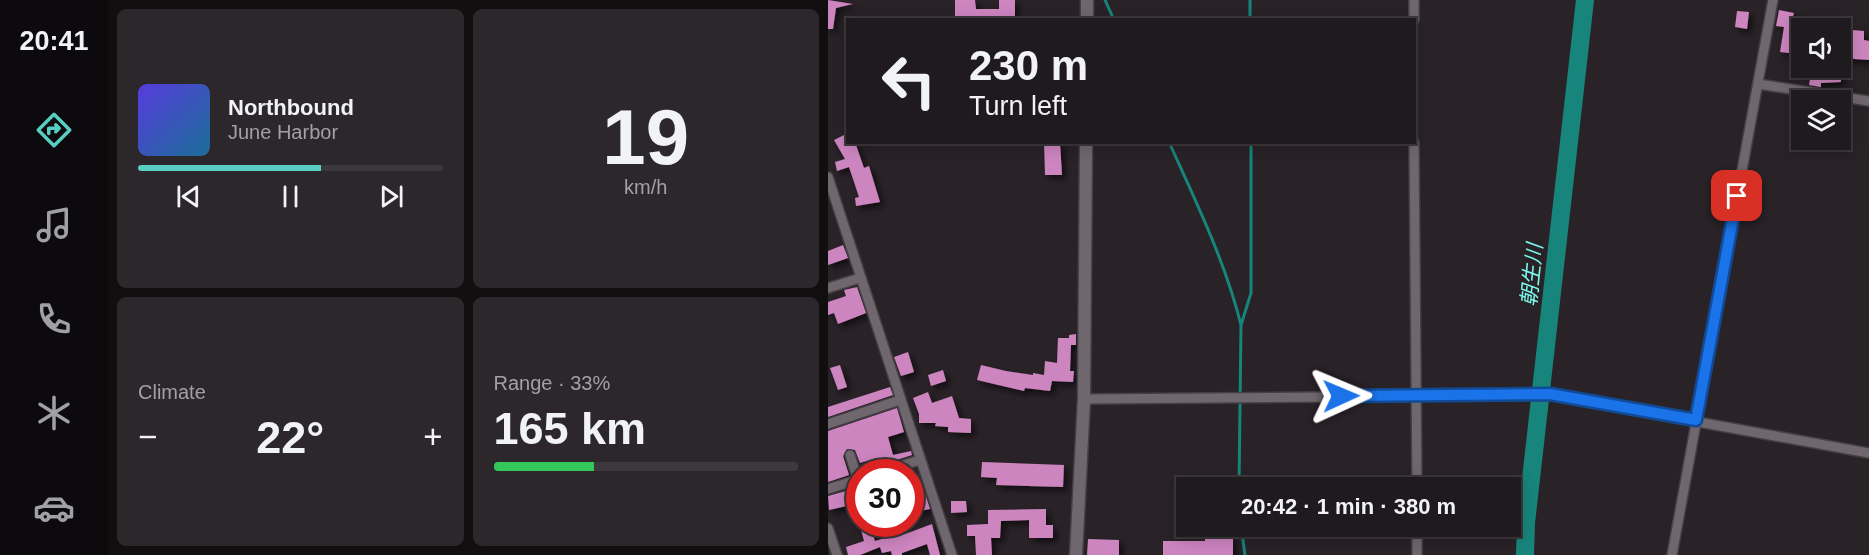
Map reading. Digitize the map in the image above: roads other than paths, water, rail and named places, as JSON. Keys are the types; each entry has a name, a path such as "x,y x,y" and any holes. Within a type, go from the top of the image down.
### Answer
{"street":[{"path":"1087,0 1087,18"},
{"path":"1414,0 1414,18"},
{"path":"1672,555 1773,0"},
{"path":"1758,84 1869,101"},
{"path":"1076,555 1084,399 1086,144"},
{"path":"1414,144 1417,477"},
{"path":"828,177 920,459"},
{"path":"828,288 860,278"},
{"path":"1084,399 1550,394 1869,453"},
{"path":"828,424 900,400"},
{"path":"850,455 852,459"},
{"path":"924,472 952,555"},
{"path":"828,489 846,483"},
{"path":"828,528 837,555"},
{"path":"1417,537 1417,555"}],"waterway":[{"path":"1105,0 1113,18"},
{"path":"1250,0 1250,18"},
{"name":"朝生川","path":"1525,555 1526,523 1585,0"},
{"path":"1170,144 1218,255 1241,325"},
{"path":"1239,477 1241,325 1251,293 1251,144"},
{"path":"1243,537 1245,555"}]}
